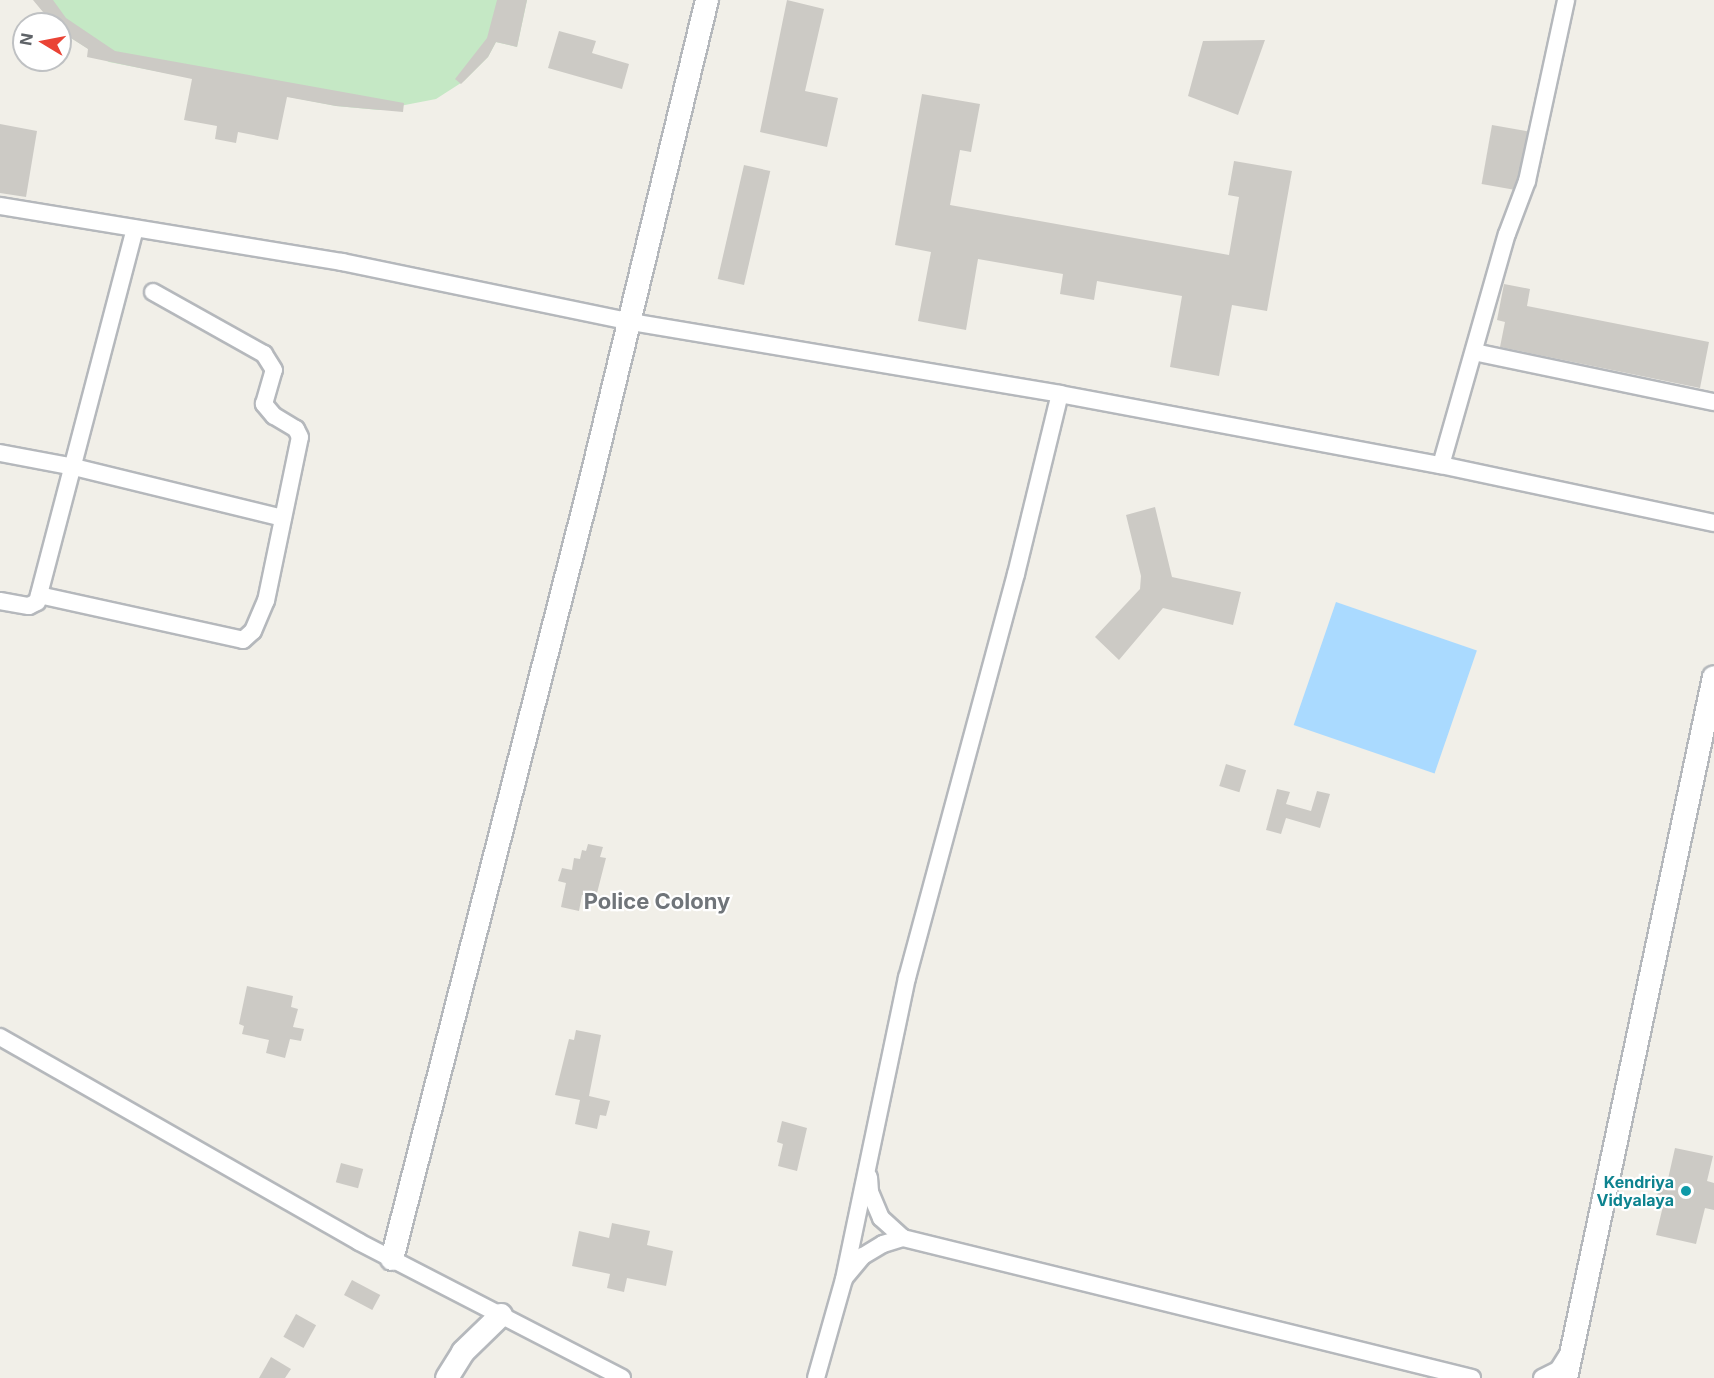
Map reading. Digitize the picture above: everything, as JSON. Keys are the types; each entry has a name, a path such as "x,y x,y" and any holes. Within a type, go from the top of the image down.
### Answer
{"street":[{"path":"392,1259 631,322 707,0"},
{"path":"1441,465 1507,234 1527,181 1566,0"},
{"path":"0,206 342,262 631,322 1060,394 1441,465 1714,523"},
{"path":"0,601 29,606 37,602 135,229"},
{"path":"39,595 243,640 253,630 266,601 300,437 296,429 274,416 264,404 273,379 271,363 264,354 153,292"},
{"path":"1474,352 1714,402"},
{"path":"816,1378 843,1279 907,978 1013,586 1060,394"},
{"path":"0,453 74,467 283,518"},
{"path":"1566,1378 1714,677"},
{"path":"0,1037 392,1259 622,1378"},
{"path":"868,1160 870,1192 877,1209 881,1218 903,1239"},
{"path":"843,1279 862,1256 883,1244 903,1239 1472,1378"},
{"path":"447,1378 462,1352 501,1315"},
{"path":"1542,1378 1558,1370 1573,1346"}],"green space":[{"path":"34,0 527,0 517,47 496,42 488,57 464,81 436,99 379,110 336,106 109,62 72,39 72,12 44,12"}],"water":[{"path":"1336,602 1477,651 1435,773 1294,725"}],"building":[{"path":"33,0 53,0 62,12 43,12"},
{"path":"497,0 527,0 517,47 496,42 488,57 461,84 455,79 487,38"},
{"path":"787,0 824,9 805,91 838,98 827,147 760,132"},
{"path":"72,22 115,51 404,103 403,112 336,106 287,97 278,140 238,132 236,143 215,139 217,126 184,120 192,79 87,57 88,49 72,39"},
{"path":"559,31 596,41 592,53 629,64 622,89 548,68"},
{"path":"1265,40 1238,115 1188,96 1203,41"},
{"path":"922,94 980,104 971,152 960,150 950,205 1229,255 1239,197 1228,195 1234,161 1292,171 1267,311 1232,305 1219,376 1170,367 1182,296 1097,281 1094,300 1060,294 1063,274 978,259 966,330 918,321 931,252 895,245"},
{"path":"0,124 37,131 26,197 0,193"},
{"path":"1492,125 1527,131 1517,190 1482,184"},
{"path":"744,165 770,171 744,285 718,279"},
{"path":"1504,284 1530,289 1527,306 1709,342 1700,388 1500,347 1505,322 1497,320"},
{"path":"1155,507 1172,577 1241,592 1233,625 1163,608 1119,660 1095,637 1140,589 1141,576 1126,515"},
{"path":"1226,764 1246,770 1239,792 1219,786"},
{"path":"1277,789 1290,792 1286,804 1311,811 1317,791 1330,794 1320,828 1286,818 1281,834 1266,830"},
{"path":"588,844 603,847 600,857 606,858 597,893 589,891 588,896 582,895 579,911 561,907 566,883 558,881 562,868 572,870 574,858 580,859 582,850 586,851"},
{"path":"247,986 293,996 291,1007 298,1009 293,1027 304,1029 301,1041 290,1039 285,1058 266,1053 269,1040 242,1034 244,1026 239,1024"},
{"path":"576,1030 601,1035 589,1096 610,1101 606,1116 600,1115 597,1129 575,1124 580,1100 555,1095 569,1039 574,1040"},
{"path":"782,1121 807,1128 797,1171 778,1166 783,1144 777,1142"},
{"name":"Kendriya Vidyalaya","path":"1675,1148 1713,1156 1707,1181 1714,1183 1714,1210 1705,1208 1696,1244 1656,1235 1664,1202 1656,1200 1661,1180 1668,1179"},
{"path":"341,1163 363,1169 358,1188 336,1182"},
{"path":"612,1223 650,1231 647,1245 673,1251 666,1286 627,1278 624,1292 607,1288 610,1274 572,1266 579,1231 609,1238"},
{"path":"352,1280 380,1295 372,1310 344,1295"},
{"path":"296,1314 316,1325 304,1348 283,1337"},
{"path":"271,1357 291,1369 285,1378 259,1378"}],"place":[{"name":"Kendriya Vidyalaya","path":"1686,1191"}],"district":[{"name":"Police Colony","path":"657,902"}]}
